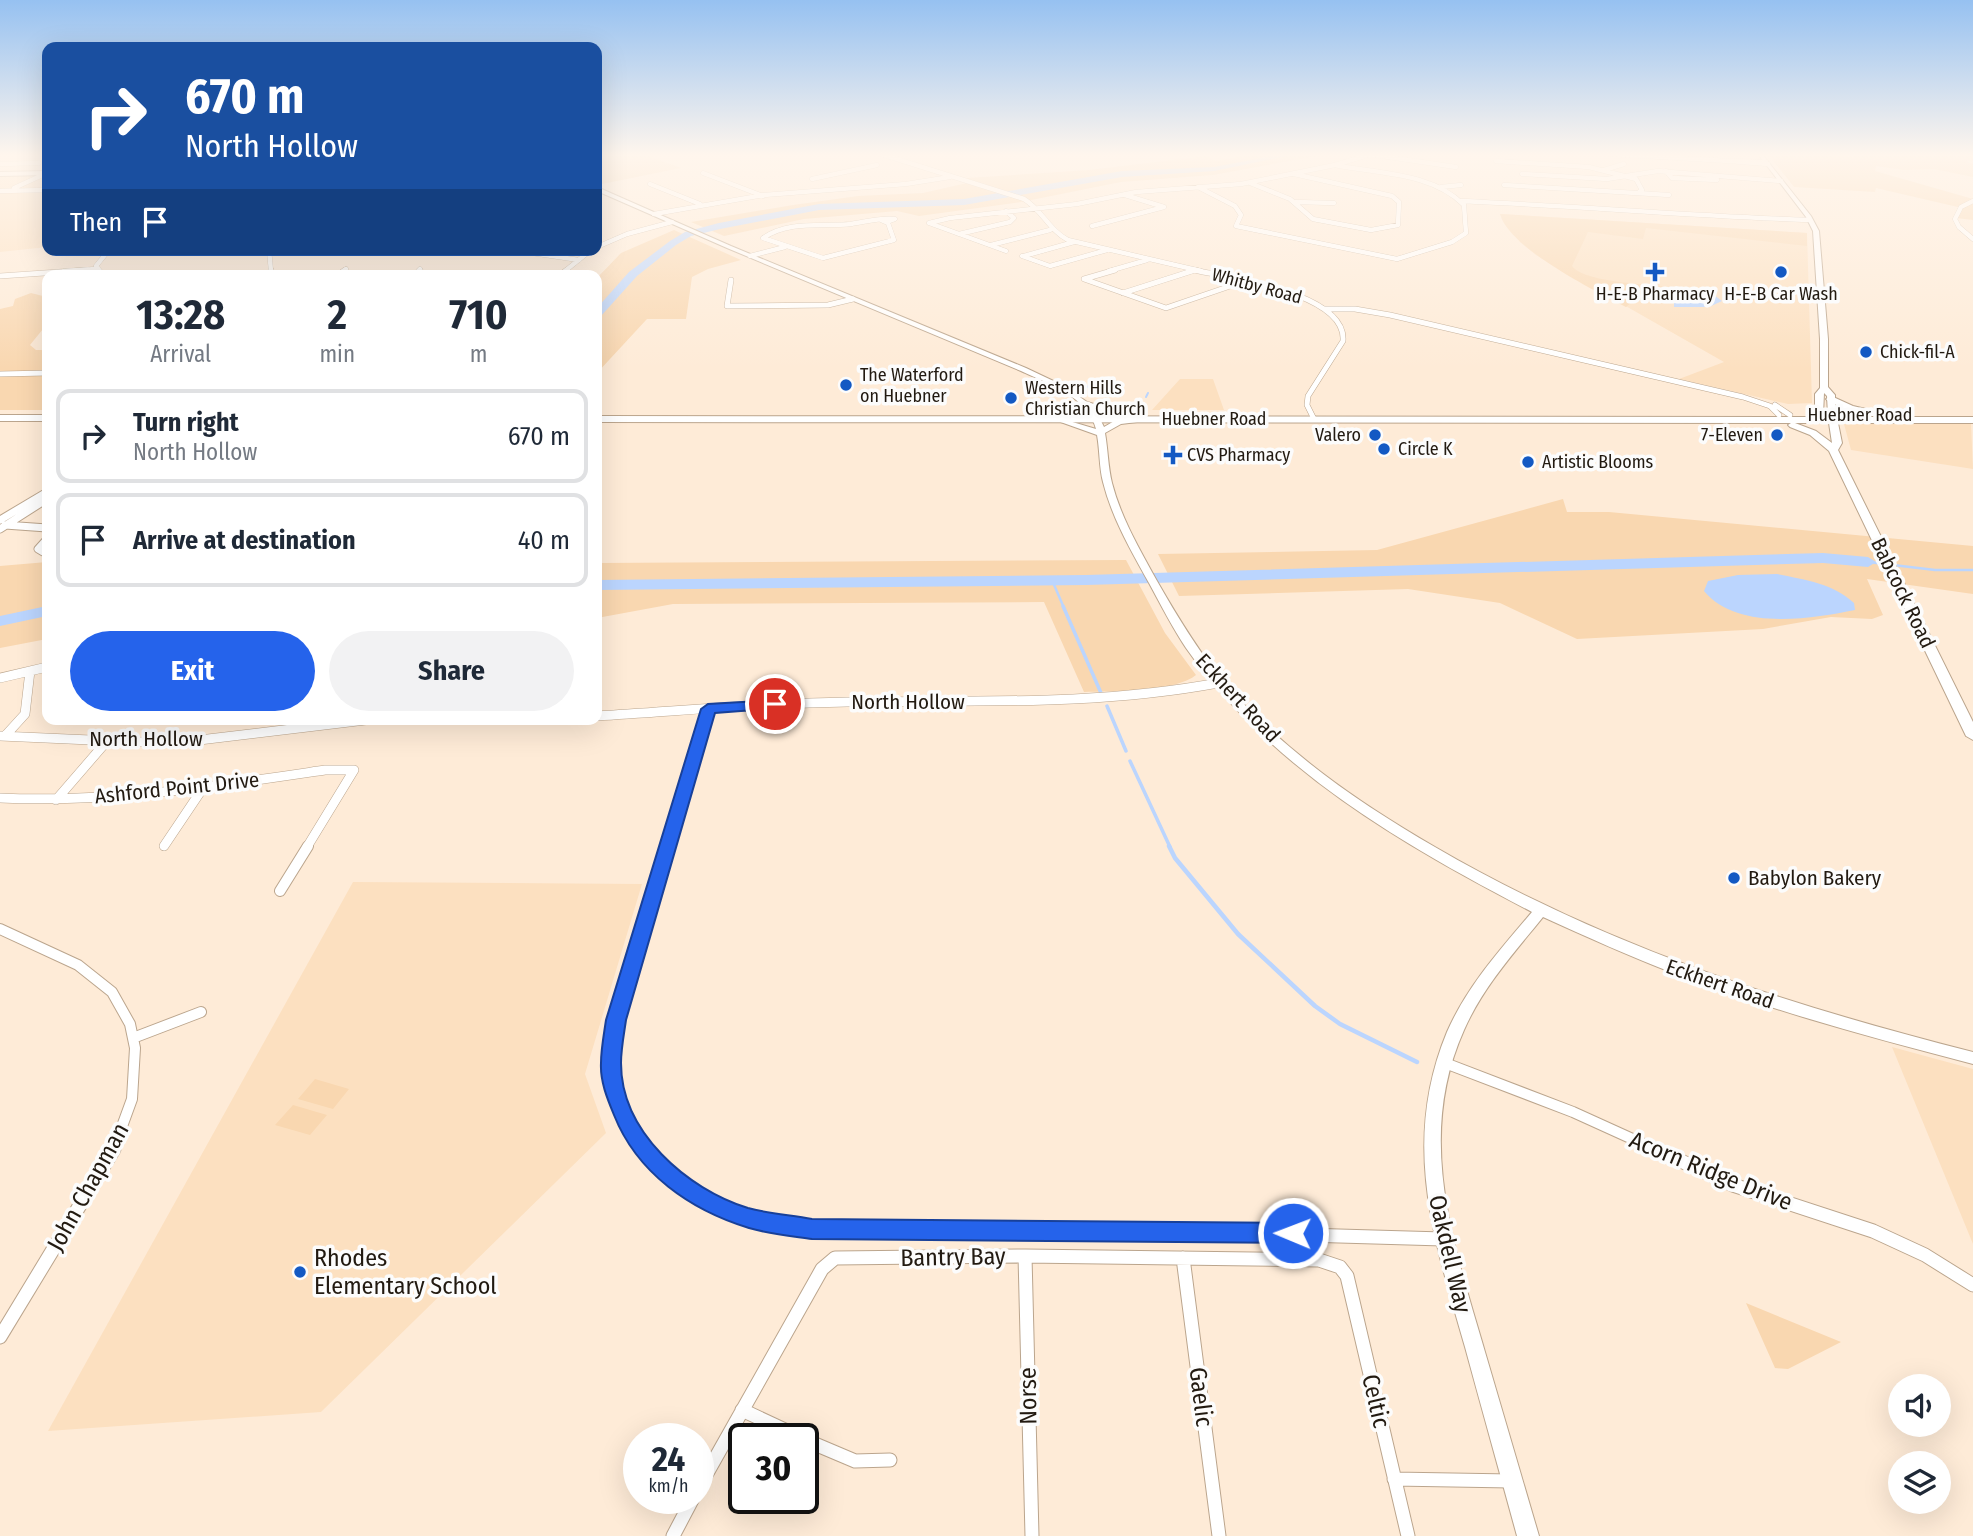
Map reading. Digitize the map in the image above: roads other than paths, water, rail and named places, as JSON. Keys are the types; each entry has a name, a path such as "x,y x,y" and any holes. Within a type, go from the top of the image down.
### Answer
{"main road":[{"path":"680,226 1015,366 1077,399 1109,412 1137,419"},
{"path":"1813,226 1817,236 1822,296 1824,388 1819,394 1822,441"},
{"name":"Babcock Road","path":"1824,388 1831,399 1837,443 1833,450"},
{"path":"1077,399 1088,407 1097,419"},
{"path":"1059,420 1075,412 1077,399"},
{"path":"1831,399 1850,408 1881,416"},
{"name":"Huebner Road","path":"1777,418 1790,415 1819,418"},
{"name":"Huebner Road","path":"1833,418 1881,416 1973,419"},
{"path":"0,418 42,418"},
{"name":"Babcock Road","path":"1777,418 1807,430 1833,450 1972,731"},
{"name":"Huebner Road","path":"602,419 1973,419"},
{"name":"Eckhert Road","path":"1097,419 1107,480 1114,504 1141,561 1181,632 1218,683 1275,741 1342,794 1463,871 1541,911 1662,964 1721,985 1912,1043 1973,1058"},
{"path":"1059,420 1099,433 1119,422 1137,419"},
{"name":"Oakdell Way","path":"1528,1536 1443,1239 1436,1209 1432,1136 1436,1097 1451,1043 1469,1003 1541,911"}],"street":[{"path":"602,244 660,226"},
{"path":"808,226 764,237 814,257 830,257 894,240 886,226"},
{"path":"936,226 1006,251"},
{"path":"959,234 994,226"},
{"path":"990,245 1050,230 1048,226"},
{"path":"1236,226 1396,259 1452,242 1464,235 1467,226"},
{"path":"1351,226 1376,230 1395,226"},
{"path":"1960,226 1973,239"},
{"name":"Whitby Road","path":"1050,230 1076,242 1292,293 1325,309 1342,325 1344,337 1308,396 1307,405 1314,419"},
{"path":"602,240 609,241"},
{"path":"1076,242 1022,257 1050,266 1108,250"},
{"path":"750,256 785,247"},
{"path":"82,270 96,269 105,256"},
{"path":"540,256 579,260"},
{"path":"566,270 584,256"},
{"path":"1149,259 1084,279 1166,308 1243,281"},
{"path":"1123,293 1195,270"},
{"path":"0,276 42,273"},
{"path":"731,280 727,306 822,306 853,299"},
{"name":"Whitby Road","path":"1325,309 1355,309 1390,315 1743,397 1771,404 1790,415"},
{"path":"0,374 42,373"},
{"name":"Whitby Road","path":"1743,397 1770,406 1777,418"},
{"path":"1,524 42,495"},
{"path":"1,524 42,502"},
{"path":"1,524 42,528"},
{"path":"0,678 42,668"},
{"path":"3,736 25,714 30,671"},
{"name":"North Hollow","path":"602,716 845,702 1083,701 1144,696 1218,683"},
{"path":"708,709 616,1020 612,1042 612,1075 621,1110 645,1151 682,1186 723,1209 751,1219 812,1229 1198,1231 1443,1239"},
{"name":"North Hollow","path":"3,736 107,741 191,741 324,725"},
{"path":"55,800 107,741"},
{"name":"Ashford Point Drive","path":"0,798 55,800 140,796 325,770 354,770 279,891"},
{"path":"164,846 203,788"},
{"name":"John Chapman","path":"0,929 78,965 112,992 122,1007 133,1038 134,1091 121,1134 93,1186 0,1337"},
{"path":"133,1038 201,1012"},
{"name":"Acorn Ridge Drive","path":"1446,1063 1573,1112 1732,1185 1873,1231 1925,1255 1973,1284"},
{"name":"Bantry Bay","path":"714,1460 827,1263 835,1258 1025,1256 1319,1260 1340,1267"},
{"name":"Norse","path":"1025,1256 1032,1536"},
{"name":"Gaelic","path":"1183,1258 1219,1536"},
{"name":"Celtic","path":"1340,1267 1347,1276 1408,1536"},
{"path":"742,1410 769,1423"},
{"path":"819,1446 854,1462 873,1465 890,1460"},
{"path":"1394,1479 1512,1481"},
{"path":"673,1536 685,1514"}],"water":[{"path":"1696,292 1714,295 1722,301 1709,307 1674,307 1674,303"},
{"path":"1777,574 1837,591 1854,603 1855,610 1796,618 1754,617 1718,604 1704,591 1708,581 1738,575"}],"waterway":[{"path":"602,308 633,274 673,243 688,234 721,226"},
{"path":"1085,386 1103,391"},
{"path":"1146,397 1148,393"},
{"path":"602,585 1086,580 1823,558 1868,562"},
{"path":"1868,562 1935,570 1973,570"},
{"path":"1052,580 1064,608"},
{"path":"1063,606 1101,693"},
{"path":"0,621 42,612"},
{"path":"1107,706 1126,751"},
{"path":"1130,761 1170,847"},
{"path":"1169,846 1175,858 1238,934 1315,1006 1340,1024 1417,1062"}],"place":[{"name":"H-E-B Pharmacy","path":"1655,272"},
{"name":"H-E-B Car Wash","path":"1781,272"},
{"name":"Chick-fil-A","path":"1866,352"},
{"name":"The Waterford on Huebner","path":"846,385"},
{"name":"Western Hills Christian Church","path":"1011,398"},
{"name":"Valero","path":"1375,435"},
{"name":"7-Eleven","path":"1777,435"},
{"name":"Circle K","path":"1384,449"},
{"name":"CVS Pharmacy","path":"1173,455"},
{"name":"Artistic Blooms","path":"1528,462"},
{"name":"Babylon Bakery","path":"1734,878"},
{"name":"Rhodes Elementary School","path":"300,1272"}]}
